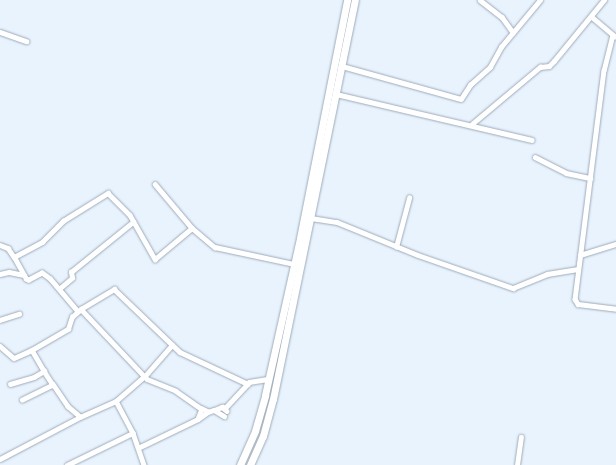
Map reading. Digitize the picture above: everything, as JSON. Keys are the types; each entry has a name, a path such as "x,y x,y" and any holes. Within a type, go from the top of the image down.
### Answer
{"main road":[{"path":"240,465 255,431 269,379 294,264 347,0"},
{"path":"250,465 263,436 272,406 355,0"}],"street":[{"path":"480,0 502,18 513,32"},
{"path":"342,66 461,99 470,85 490,68 513,32 540,0"},
{"path":"472,124 540,67 549,66 592,17 604,0"},
{"path":"592,17 614,35 604,70 578,269 576,303 616,309"},
{"path":"0,32 26,41"},
{"path":"336,94 472,124 532,140"},
{"path":"535,157 566,173 590,178"},
{"path":"154,184 192,228 215,247 294,264"},
{"path":"14,257 42,242 63,221 108,193 130,215 155,259 192,228"},
{"path":"396,247 409,198"},
{"path":"311,218 337,222 396,247 513,288 548,274 578,269"},
{"path":"59,290 72,278 71,272 133,222"},
{"path":"580,255 616,244"},
{"path":"0,245 8,248 24,275 29,280 42,273 145,376 176,391 204,411 214,410 222,406 226,410 248,384 269,379"},
{"path":"0,274 10,272 24,275"},
{"path":"0,346 14,358 32,350 68,329 72,317 80,310 114,289 180,352 248,384"},
{"path":"0,320 19,314"},
{"path":"0,459 80,417 116,401 145,376 172,345"},
{"path":"32,350 53,386 68,407 80,417"},
{"path":"10,384 44,371"},
{"path":"22,400 53,386"},
{"path":"116,401 140,447 144,465"},
{"path":"214,410 224,416"},
{"path":"140,447 198,419 204,411"},
{"path":"66,465 133,433"},
{"path":"517,465 521,437"}]}
